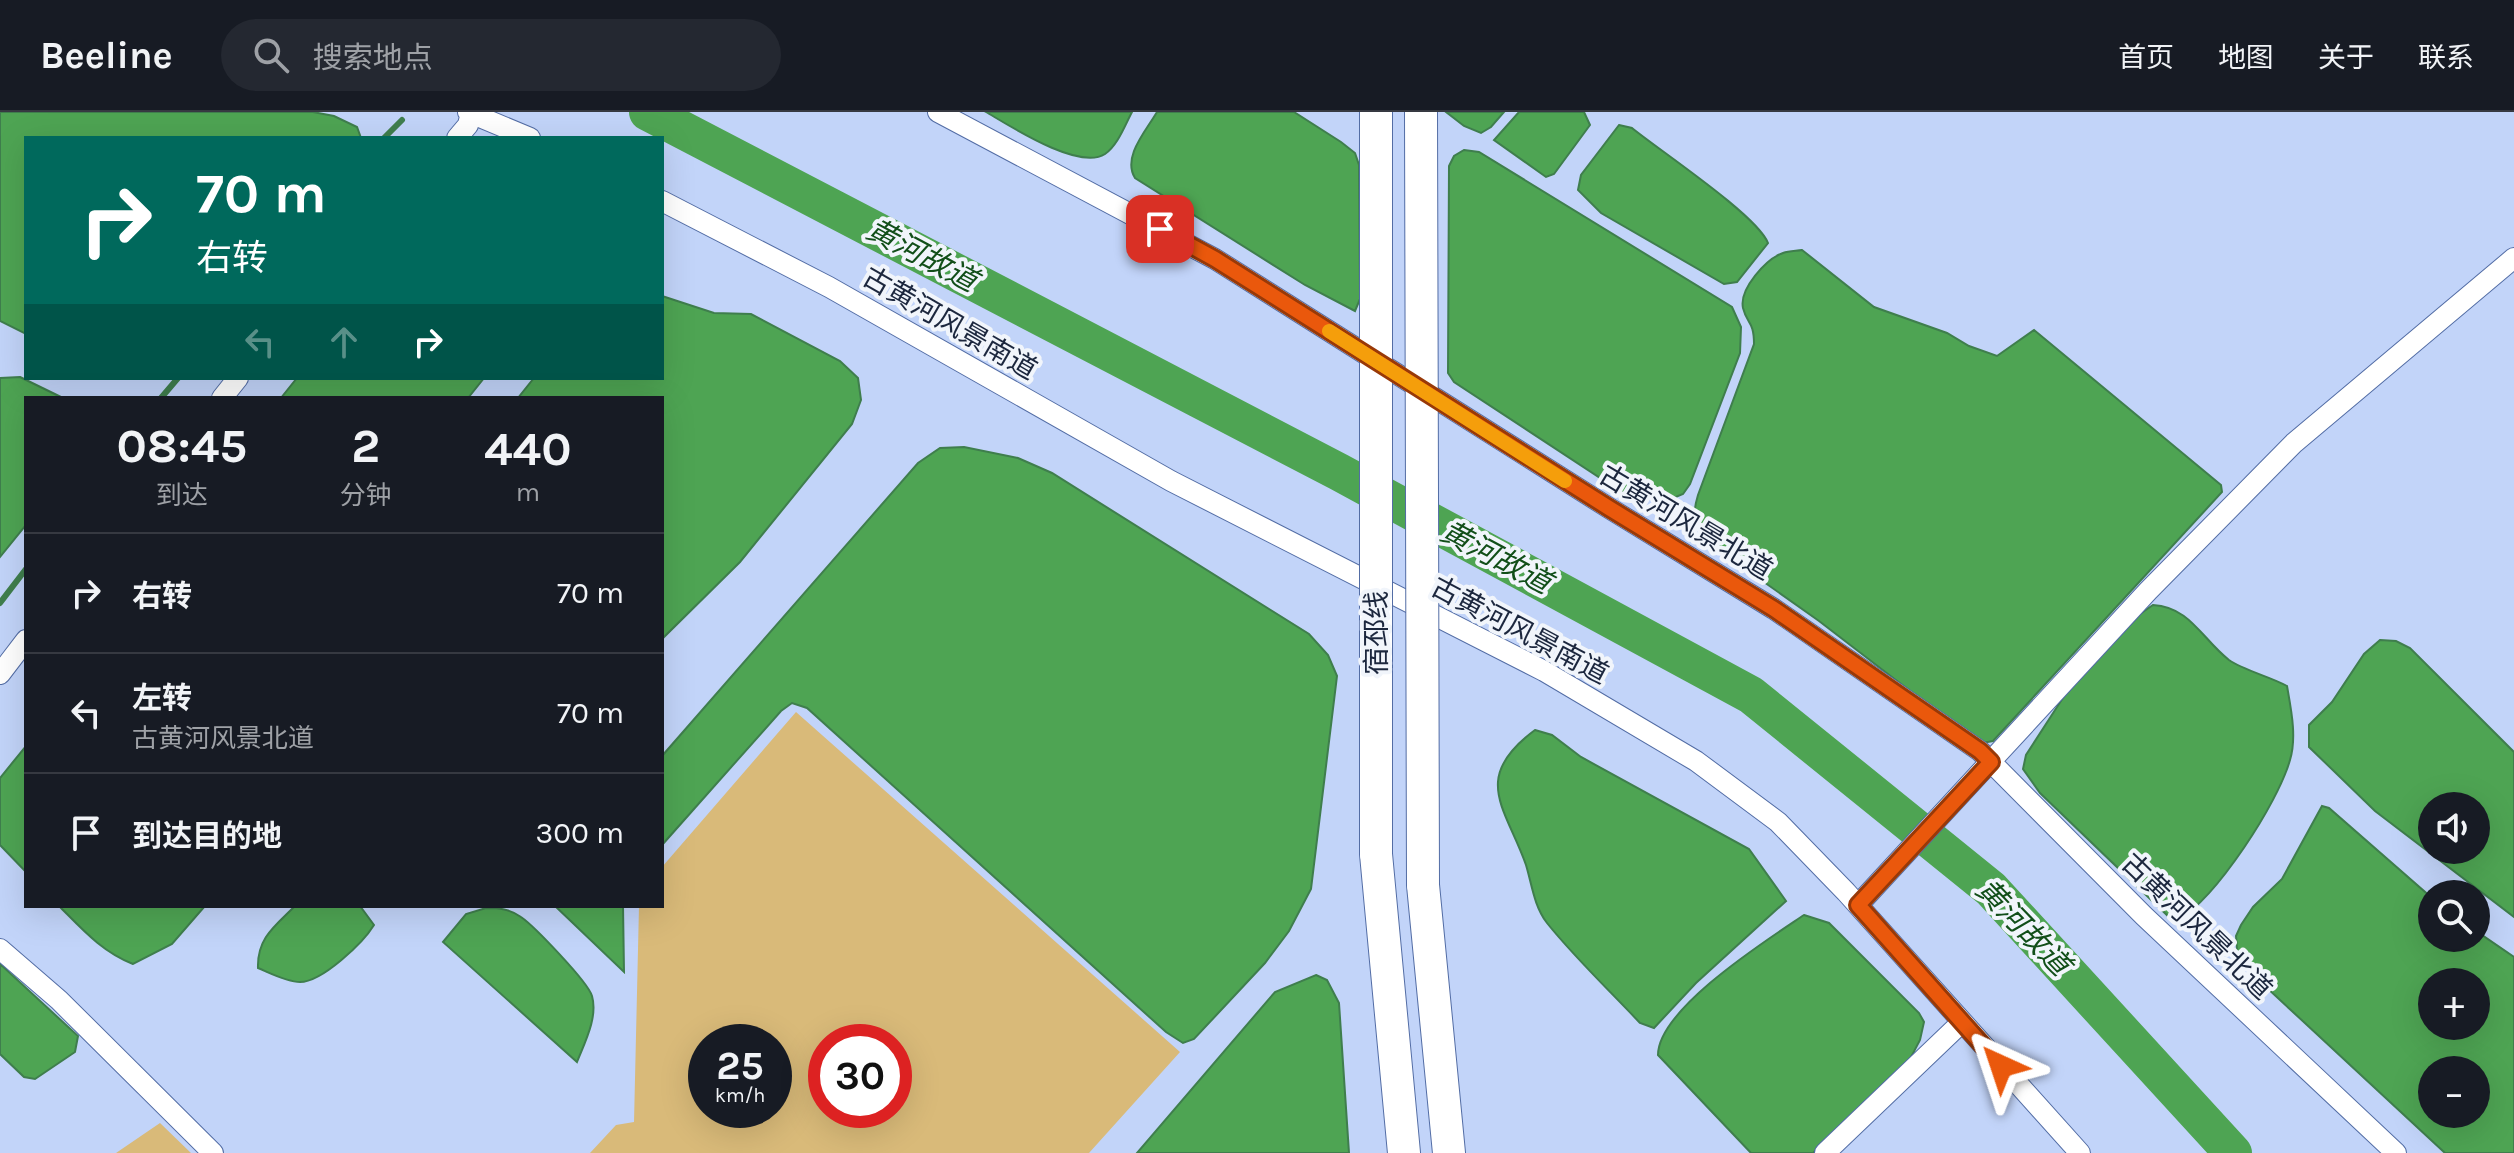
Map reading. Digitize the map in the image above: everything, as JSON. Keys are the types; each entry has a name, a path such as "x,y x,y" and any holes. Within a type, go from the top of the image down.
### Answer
{"main road":[{"name":"宿邳线","path":"1376,112 1376,854 1404,1153"},
{"name":"宿邳线","path":"1421,112 1423,885 1449,1153"}],"street":[{"path":"459,136 468,125 470,112 525,136"},
{"name":"古黄河风景北道","path":"938,112 1215,259 1774,609 1980,751 1984,769 2396,1153"},
{"name":"古黄河风景南道","path":"664,202 843,295 1171,481 1544,671 1696,761 1778,822 1864,899 1962,1022 2080,1153"},
{"path":"1864,899 2148,591 2294,443 2514,258"},
{"path":"224,396 236,380"},
{"path":"0,674 24,643"},
{"path":"0,949 80,1020 213,1153"},
{"path":"1825,1153 1962,1022"}],"shaded area":[{"path":"0,112 313,112 334,116 357,127 360,136 24,136 24,333 0,321"},
{"path":"986,112 1132,112 1114,145 1105,154 1093,158 1079,157 1045,145"},
{"path":"1157,112 1294,112 1355,153 1359,165 1360,299 1355,311 1305,285 1135,178 1131,162 1133,153"},
{"path":"1446,112 1504,112 1481,133 1464,126"},
{"path":"1519,112 1584,112 1590,125 1554,174 1546,177 1494,140"},
{"path":"1619,125 1632,128 1728,200 1760,231 1768,243 1737,282 1724,284 1601,213 1578,190 1581,175"},
{"path":"1464,150 1479,152 1732,307 1741,327 1740,353 1690,484 1683,494 1671,499 1626,495 1454,382 1448,373 1449,166 1454,156"},
{"path":"1802,250 1874,307 1947,333 1969,346 1997,356 2034,330 2221,485 2222,492 1993,741 1982,743 1966,734 1819,621 1706,541 1696,524 1694,514 1698,495 1754,344 1752,327 1743,308 1745,292 1769,261 1783,253"},
{"path":"664,297 714,313 751,314 840,361 858,378 861,400 852,424 740,562 664,637 664,396 520,396 532,380 664,380"},
{"path":"20,377 59,396 24,396 24,527 0,557 0,378"},
{"path":"295,380 482,380 470,396 283,396"},
{"path":"964,447 1018,458 1052,473 1309,634 1328,655 1337,676 1311,889 1289,931 1265,963 1194,1039 1183,1043 1166,1032 807,708 792,703 781,711 664,843 664,754 918,463 940,448"},
{"path":"2153,605 2177,611 2235,664 2287,686 2293,723 2290,760 2260,823 2227,871 2194,908 2178,920 2170,918 2040,793 2023,769 2026,755 2068,690 2140,614"},
{"path":"2380,640 2396,641 2410,648 2514,752 2514,917 2490,899 2490,880 2465,880 2444,864 2490,864 2490,792 2418,792 2418,844 2375,811 2309,747 2309,725 2332,702 2364,654"},
{"path":"796,712 1180,1052 1089,1153 590,1153 616,1125 634,1122 639,908 664,908 664,865"},
{"path":"1535,730 1552,735 1581,757 1749,849 1786,901 1696,983 1654,1028 1640,1023 1581,961 1547,923 1536,902 1526,865 1503,810 1498,779 1503,763 1515,747"},
{"path":"24,748 24,870 0,845 0,778"},
{"path":"2322,806 2329,808 2418,886 2418,952 2490,952 2490,941 2514,957 2514,1153 2445,1153 2418,1128 2490,1128 2490,1056 2418,1056 2418,1128 2238,961 2236,936 2253,907 2282,879"},
{"path":"61,908 203,908 172,944 133,964 84,931"},
{"path":"293,908 361,908 374,925 352,951 330,969 300,982 258,968 264,940"},
{"path":"486,908 513,912 521,917 560,955 588,989 593,1004 592,1021 577,1062 443,942 466,914"},
{"path":"557,908 623,908 624,972"},
{"path":"1804,915 1829,923 1919,1013 1924,1022 1920,1040 1909,1061 1813,1153 1751,1153 1658,1055 1663,1037 1694,997 1742,958"},
{"path":"0,964 78,1036 75,1052 35,1079 24,1077 0,1054"},
{"path":"1316,975 1327,980 1339,1003 1349,1153 1137,1153 1275,992"},
{"path":"160,1123 191,1153 116,1153"}],"waterway":[{"name":"黄河故道","path":"648,112 1339,472 1751,695 1991,889 2233,1153"},
{"path":"386,136 402,120"},
{"path":"163,396 176,380"},
{"path":"0,603 24,572"}],"slow traffic":[{"path":"1329,331 1565,481"}],"route":[{"path":"1160,229 1215,259 1774,609 1980,751 1991,762 1858,905 2001,1066"}]}
